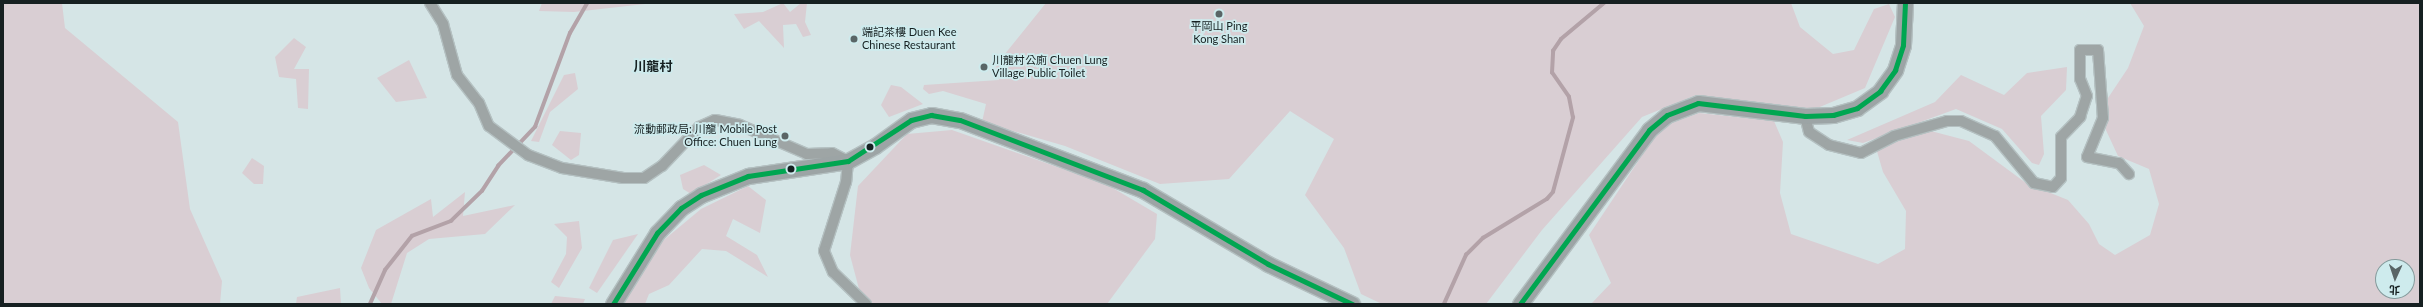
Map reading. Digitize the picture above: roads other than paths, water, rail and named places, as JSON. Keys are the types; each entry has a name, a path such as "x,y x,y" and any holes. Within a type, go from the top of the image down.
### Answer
{"main road":[{"path":"1520,304 1648,130 1667,115 1681,108 1705,103 1805,116 1849,111 1868,101 1887,84 1903,45 1905,3"},
{"path":"614,304 632,270 657,234 673,216 701,195 748,176 848,161 917,117 953,118 1143,190 1289,276 1352,304"}],"street":[{"path":"430,3 443,24 457,75 500,138 528,156 562,168 623,178 644,178 662,166 699,127 715,120 740,125 807,154 832,153 848,161 846,182 824,251 833,272 866,304"},
{"path":"1805,116 1809,132 1829,145 1861,153 1894,136 1947,121 1961,121 1995,136 2034,183 2053,187 2061,178 2061,137 2080,117 2087,96 2080,79 2080,50 2098,50 2103,118 2087,157 2119,163 2129,174"}],"waterway":[{"path":"370,304 385,270 412,236 451,221 482,191 498,166 535,127 570,33 587,3"},
{"path":"1444,304 1466,255 1483,238 1547,199 1553,192 1573,118 1569,97 1552,73 1553,51 1561,39 1604,3"}],"place":[{"name":"平岡山 Ping Kong Shan","path":"1219,14"},
{"name":"端記茶樓 Duen Kee Chinese Restaurant","path":"854,39"},
{"name":"川龍村公廁 Chuen Lung Village Public Toilet","path":"984,67"},
{"name":"流動郵政局: 川龍 Mobile Post Office: Chuen Lung","path":"785,136"}],"district":[{"name":"川龍村","path":"653,66"}]}
